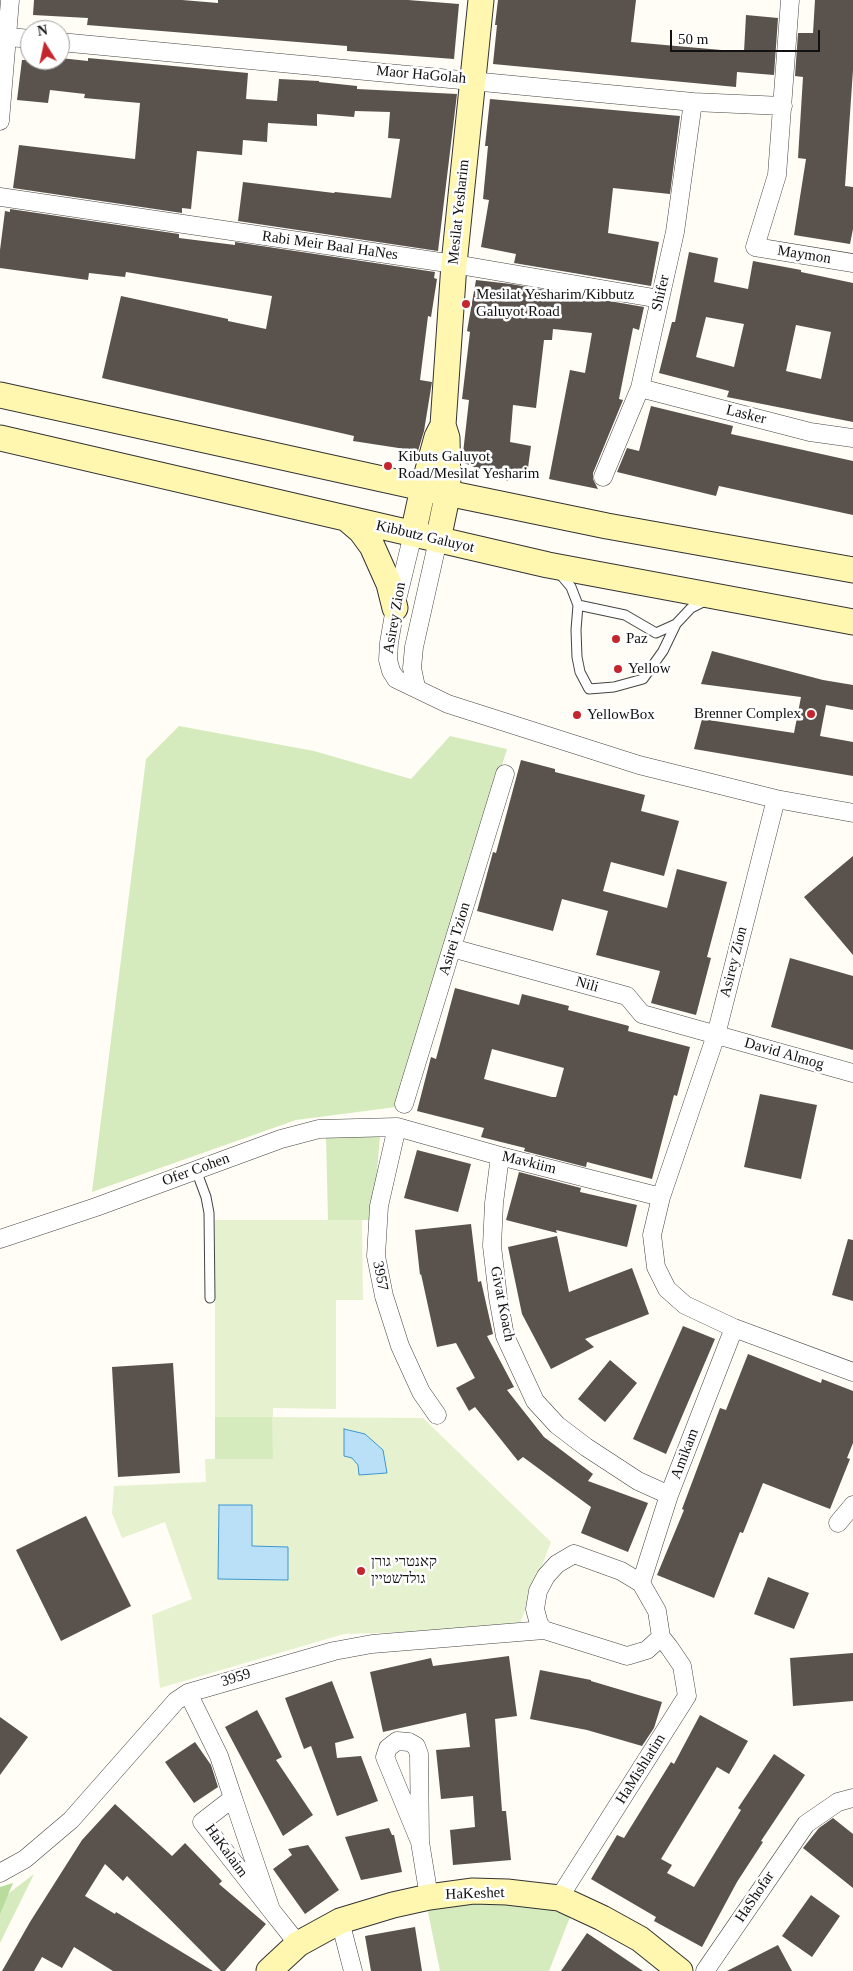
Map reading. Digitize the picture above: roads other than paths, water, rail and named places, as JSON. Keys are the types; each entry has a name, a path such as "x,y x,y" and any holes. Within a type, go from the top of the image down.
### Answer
{"main road":[{"name":"Mesilat Yesharim","path":"438,540 448,492 447,438 443,425 454,264 480,0"},
{"path":"0,394 423,488 607,526 853,570"},
{"name":"Mesilat Yesharim","path":"412,534 436,436 443,425"},
{"name":"Kibbutz Galuyot","path":"0,438 548,565 715,598 853,622"},
{"path":"344,518 362,531 372,546 390,584 395,608"},
{"name":"HaKeshet","path":"270,1971 298,1944 340,1920 393,1905 430,1897 473,1891 507,1892 560,1898 640,1939 669,1968"}],"street":[{"path":"0,121 3,36 10,0"},
{"path":"782,106 790,0"},
{"path":"3,36 20,38"},
{"name":"Maor HaGolah","path":"70,43 693,102 782,106"},
{"name":"Shifer","path":"603,477 640,388 675,232 693,102"},
{"name":"Maymon","path":"782,106 778,175 755,247 853,263"},
{"name":"Rabi Meir Baal HaNes","path":"0,197 454,264 660,299"},
{"name":"Lasker","path":"640,388 810,432 853,438"},
{"name":"Asirey Zion","path":"412,534 389,643 388,660 391,671 396,679 448,704 639,765 776,799 716,1035 661,1197 652,1235 656,1267 667,1289 685,1305 734,1328 853,1372"},
{"name":"Asirey Zion","path":"416,687 412,668 414,647 438,540"},
{"name":"Asirei Tzion","path":"404,1104 505,774"},
{"path":"776,799 853,813"},
{"name":"Nili","path":"452,948 627,996 642,1014 716,1035"},
{"name":"David Almog","path":"716,1035 853,1073"},
{"name":"Mavkiim","path":"397,1127 500,1156 661,1197"},
{"name":"Ofer Cohen","path":"0,1239 96,1208 281,1138 319,1129 397,1127"},
{"name":"3957","path":"397,1127 379,1206 376,1256 384,1296 400,1346 421,1392 437,1415"},
{"name":"Givat Koach","path":"500,1156 494,1203 492,1246 498,1298 505,1336 535,1401 558,1425 586,1447 638,1481 669,1495"},
{"name":"Amikam","path":"642,1582 669,1495 734,1328"},
{"path":"838,1523 853,1505"},
{"path":"574,1554 621,1571 642,1582 657,1611 660,1637 647,1650 627,1656 544,1630 539,1624 535,1610 538,1591 546,1576 557,1564 574,1554"},
{"name":"3959","path":"0,1873 25,1859 71,1820 176,1701 188,1693 325,1653 372,1644 544,1630"},
{"name":"HaMishlatim","path":"560,1898 687,1696 682,1666 670,1647 660,1637"},
{"name":"HaKalaim","path":"188,1693 219,1756 271,1910"},
{"path":"420,1842 385,1757 388,1748 397,1741 409,1742 416,1746 419,1754 420,1842 430,1897"},
{"name":"HaKalaim","path":"233,1798 202,1822 298,1944"},
{"name":"HaShofar","path":"705,1971 806,1824 838,1802 853,1798"},
{"path":"340,1920 353,1971"}],"lane":[{"path":"548,565 566,579 578,605 576,630 578,657 580,672 589,689 614,687 643,679 663,651 676,624 691,608 715,598"},
{"path":"578,605 625,615 656,633 676,624"},
{"path":"196,1170 206,1197 209,1213 210,1298"}],"water":[{"path":"344,1429 365,1434 383,1450 387,1473 359,1475 358,1465 352,1458 344,1456"},
{"path":"219,1505 252,1505 252,1546 288,1547 288,1580 218,1579"}],"place":[{"name":"Mesilat Yesharim/Kibbutz Galuyot Road","path":"466,304"},
{"name":"Kibuts Galuyot Road/Mesilat Yesharim","path":"388,466"},
{"name":"Paz","path":"616,639"},
{"name":"Yellow","path":"618,669"},
{"name":"Brenner Complex","path":"811,714"},
{"name":"YellowBox","path":"577,715"},
{"name":"קאנטרי גורן גולדשטיין","path":"361,1571"}]}
